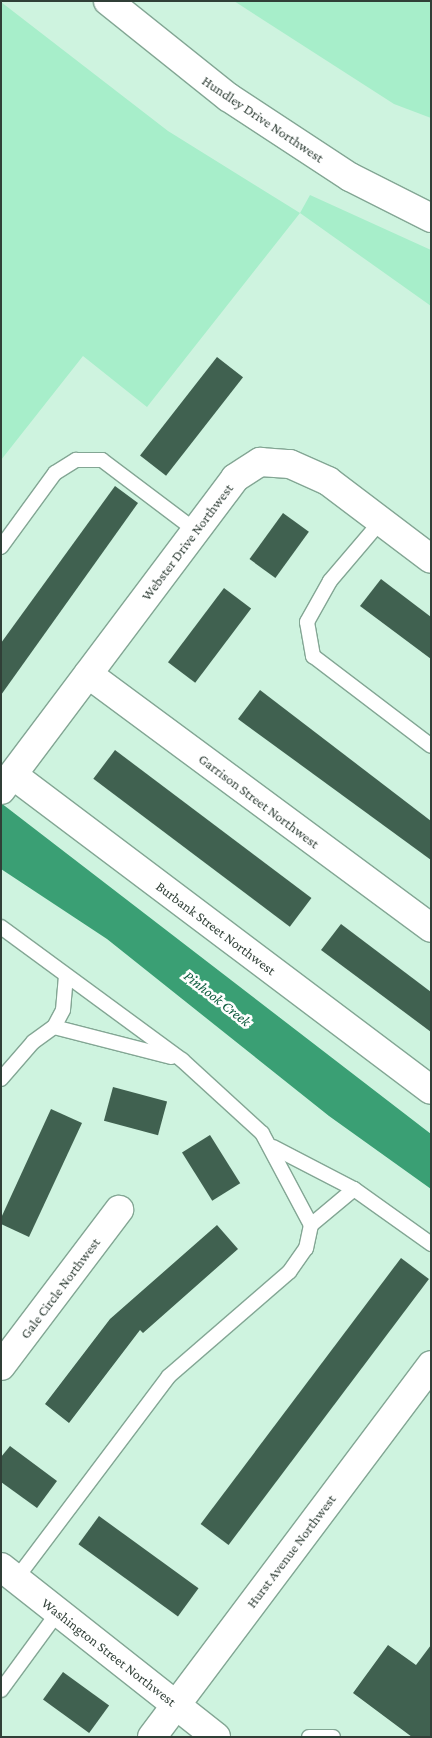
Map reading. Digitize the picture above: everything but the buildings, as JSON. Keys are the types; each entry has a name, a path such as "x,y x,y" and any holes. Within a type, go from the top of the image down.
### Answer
{"street":[{"name":"Hundley Drive Northwest","path":"108,1 228,97 350,177 431,218"},
{"name":"Webster Drive Northwest","path":"5,777 88,674 235,478 260,462 290,464 328,481 431,559"},
{"name":"Garrison Street Northwest","path":"88,674 431,928"},
{"name":"Burbank Street Northwest","path":"5,777 431,1090"},
{"name":"Gale Circle Northwest","path":"1,1366 119,1210"},
{"name":"Hurst Avenue Northwest","path":"152,1737 431,1365"},
{"name":"Washington Street Northwest","path":"9,1573 216,1737"}],"lane":[{"path":"1,547 55,473 76,460 102,460 195,530"},
{"path":"381,521 330,580 307,622 313,656 431,746"},
{"path":"1,927 182,1060 273,1148 354,1189 431,1244"},
{"path":"1,1079 33,1042 54,1027 63,1010 66,976"},
{"path":"54,1027 182,1060"},
{"path":"9,1573 169,1376 289,1272 306,1248 310,1225 273,1148"},
{"path":"310,1225 354,1189"},
{"path":"1,1690 58,1612"},
{"path":"309,1737 333,1737"}],"shaded area":[{"path":"234,1 431,1 431,118 394,104"},
{"path":"1,2 168,131 300,213 147,407 83,356 1,460"},
{"path":"310,195 431,250 431,306 300,213"}],"water":[{"name":"Pinhook Creek","path":"1,803 431,1134 431,1189 329,1116 107,939 1,869"}]}
